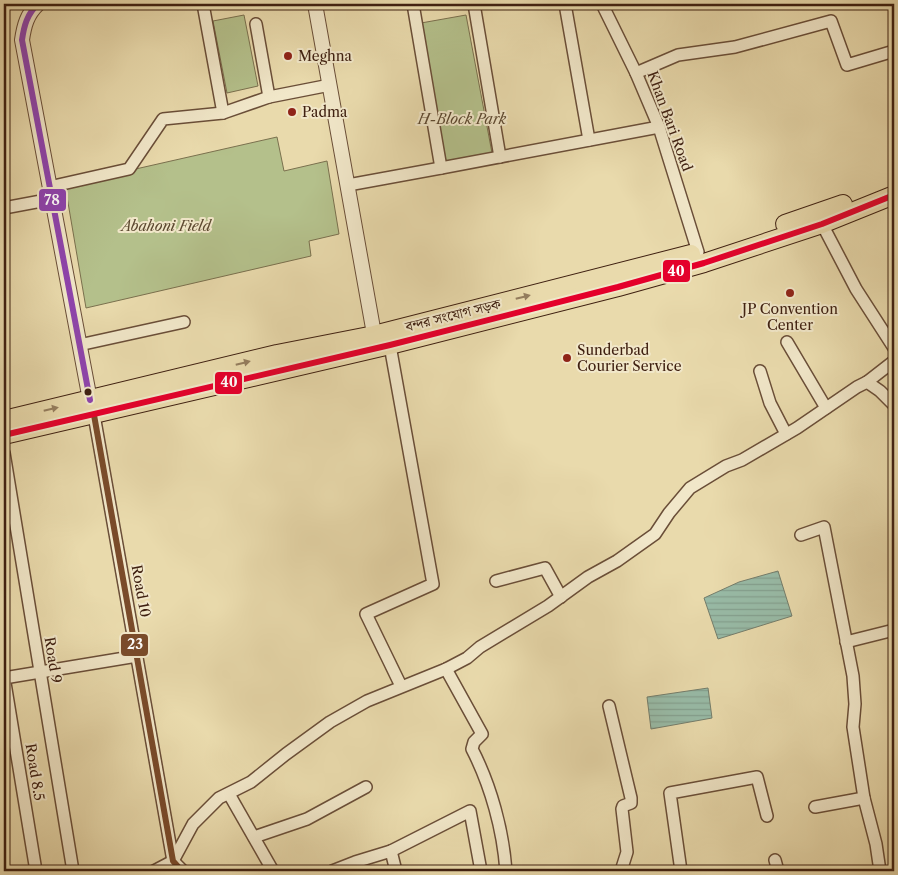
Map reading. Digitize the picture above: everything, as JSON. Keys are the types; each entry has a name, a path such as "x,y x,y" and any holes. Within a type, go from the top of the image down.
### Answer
{"highway":[{"name":"বন্দর সংযোগ সড়ক","path":"382,340 742,239 852,201 894,183"},
{"name":"বন্দর সংযোগ সড়ক","path":"4,435 92,407 277,354 382,340 618,287 704,263 822,224 894,195"},
{"name":"বন্দর সংযোগ সড়ক","path":"4,420 92,407"}],"street":[{"path":"203,4 223,113"},
{"path":"315,4 348,185 432,584 366,614 401,686"},
{"path":"413,4 441,168"},
{"path":"474,4 500,157"},
{"path":"565,4 589,140"},
{"name":"Khan Bari Road","path":"602,4 636,73 659,126 698,252"},
{"path":"32,5 24,24 22,40 92,407"},
{"path":"636,73 678,54 735,47 832,21 847,65 894,51"},
{"path":"256,24 270,97"},
{"path":"4,208 129,169 163,119 223,113 270,97 330,85"},
{"path":"348,185 659,126"},
{"path":"822,224 856,289 894,348"},
{"path":"79,345 184,322"},
{"path":"787,342 826,408"},
{"path":"154,871 165,867 173,861 193,824 220,798 251,782 330,722 367,701 446,669 467,658 480,647 561,597 588,577 617,561 655,534 669,513 690,488 726,466 742,460 786,434 856,387 867,382 894,361"},
{"path":"760,371 770,404 786,434"},
{"path":"867,382 880,391 894,405"},
{"name":"Road 10","path":"92,407 173,861"},
{"name":"Road 9","path":"4,453 73,871"},
{"path":"801,535 824,526 853,676 854,727 864,798 876,844 880,871"},
{"path":"496,581 545,568 561,597"},
{"path":"846,642 894,630"},
{"path":"4,678 137,656"},
{"path":"446,669 482,734 474,742 472,748 481,766 499,826 505,854 506,871"},
{"name":"Road 8.5","path":"4,678 36,871"},
{"path":"609,706 632,798 631,803 623,806 622,809 627,852 621,871"},
{"path":"681,871 670,793 757,777 767,816"},
{"path":"254,837 307,819 366,787"},
{"path":"229,794 273,871"},
{"path":"815,807 864,798"},
{"path":"332,871 391,851 470,811 481,871"},
{"path":"391,851 396,871"},
{"path":"173,861 182,871"}],"green space":[{"path":"244,15 258,86 227,93 213,21"},
{"name":"H-Block Park","path":"466,15 492,153 446,161 421,23"},
{"name":"Abahoni Field","path":"277,137 284,171 327,161 339,234 309,241 311,256 86,308 65,185"}],"shaded area":[{"path":"778,571 792,616 718,639 704,598 739,582"},
{"path":"708,688 712,718 651,729 647,697"}],"transit line":[{"name":"78","path":"38,4 27,20 22,40 90,400"},
{"name":"40","path":"4,435 390,345 618,287 704,263 822,224 894,195"},
{"name":"23","path":"94,415 173,861 182,871"}],"place":[{"name":"Meghna","path":"288,56"},
{"name":"Padma","path":"292,112"},
{"name":"JP Convention Center","path":"790,293"},
{"name":"Sunderbad Courier Service","path":"567,358"}]}
